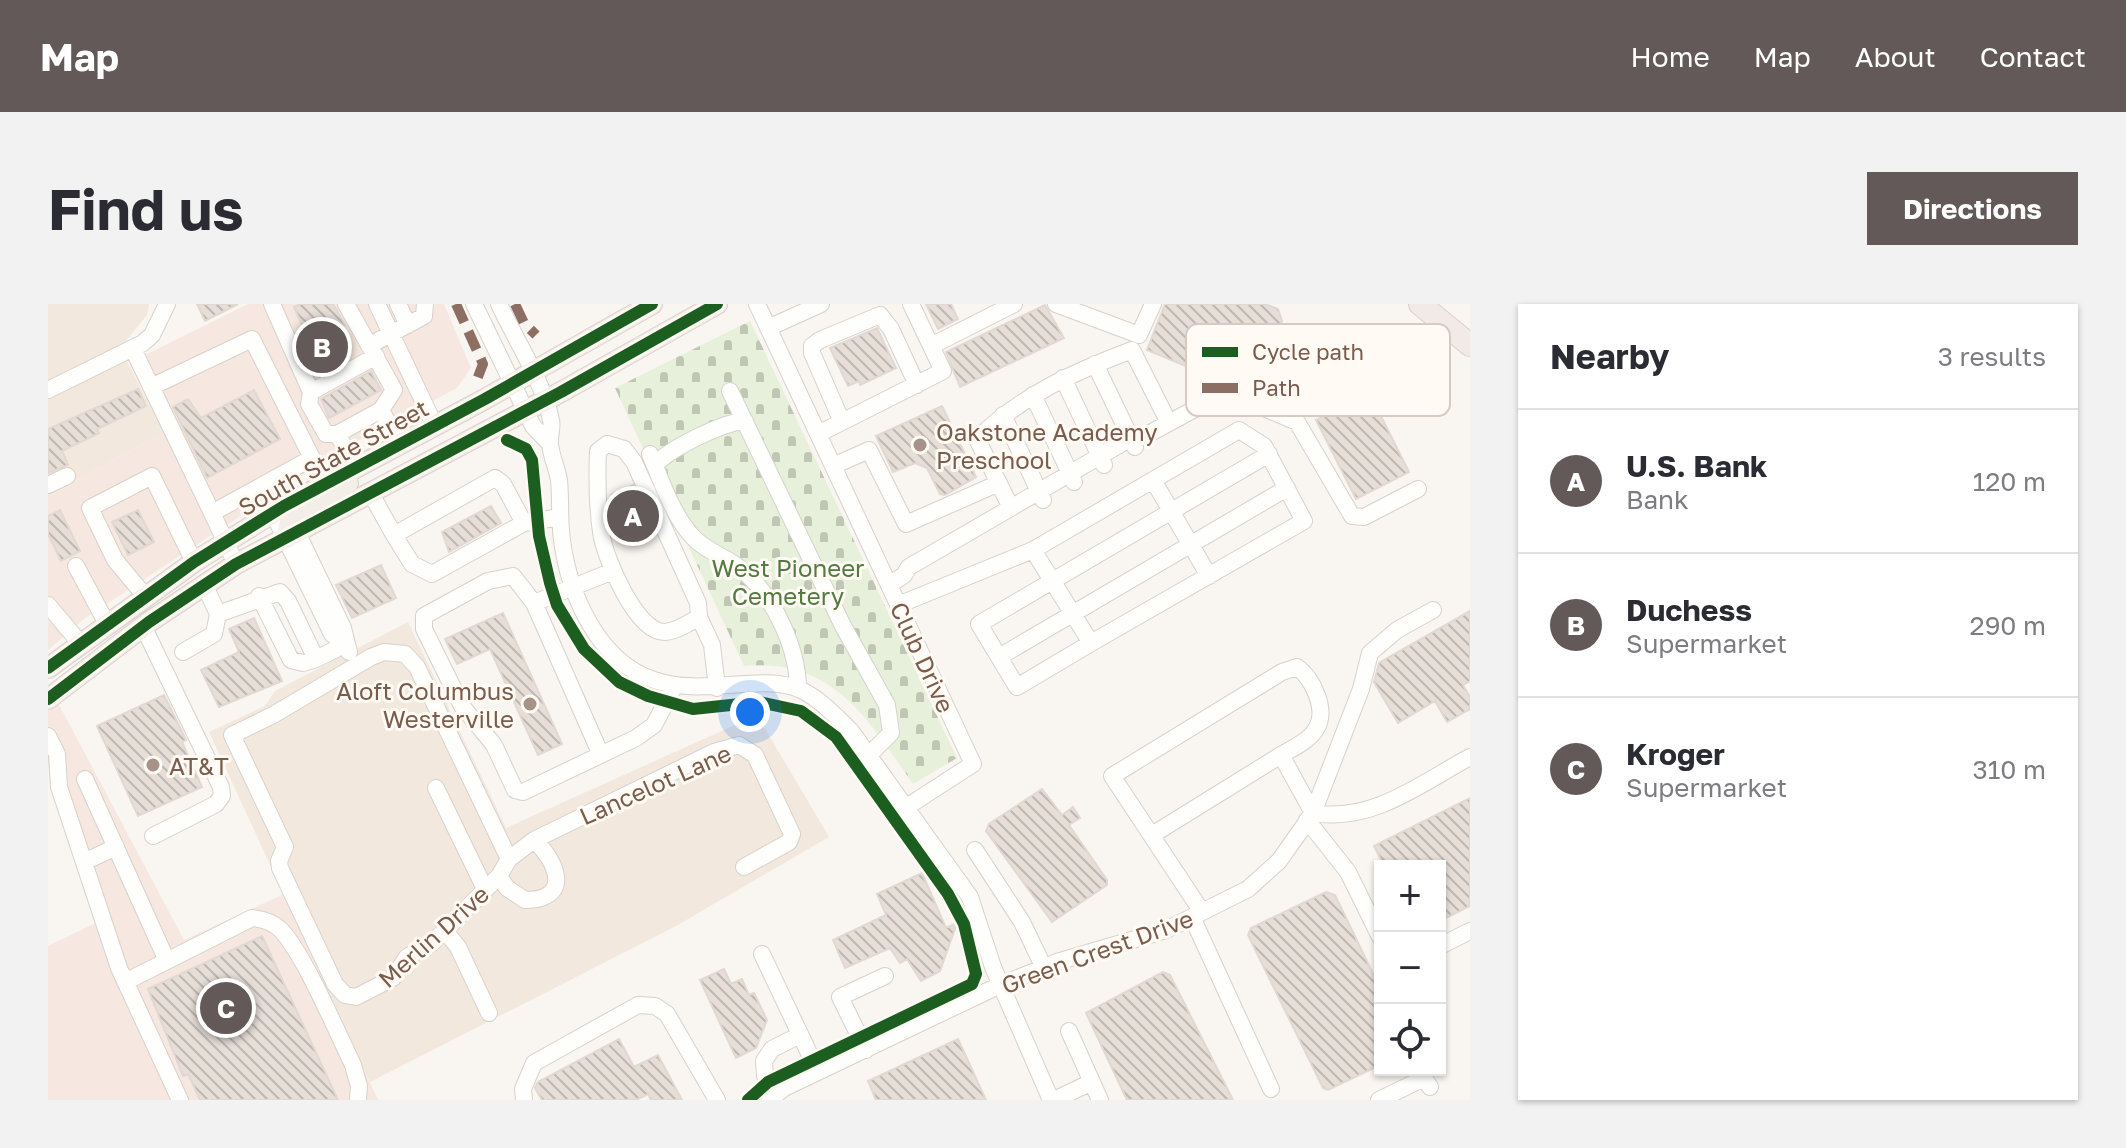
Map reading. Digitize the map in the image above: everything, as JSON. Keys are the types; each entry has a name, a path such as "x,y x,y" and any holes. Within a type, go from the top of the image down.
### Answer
{"highway":[{"path":"1420,304 1444,324"},
{"path":"1450,329 1470,345"}],"main road":[{"name":"South State Street","path":"48,699 143,626 236,564 287,522 325,484 512,384 652,304"},
{"name":"South State Street","path":"48,668 190,564 226,543 371,494 717,304"},
{"path":"287,522 329,498 363,464"},
{"path":"177,603 201,575 223,561 226,543"},
{"path":"48,687 165,598 190,564"}],"street":[{"path":"48,390 133,349 152,335 167,304"},
{"path":"272,304 311,392 309,404 326,434 337,434 381,410 394,390 373,350 359,333 346,304"},
{"path":"377,304 435,426"},
{"path":"398,304 408,325"},
{"path":"311,392 391,334 424,316 425,304"},
{"path":"474,304 533,426 550,444"},
{"path":"499,304 545,400 552,423 550,444 559,480 566,567 589,623 609,649 649,679 674,687 717,688 760,684 798,689 831,712 868,756 970,897 1001,985 1053,1100 1092,1082"},
{"name":"Club Drive","path":"757,304 973,764 905,808"},
{"path":"768,328 821,304"},
{"path":"818,434 943,371 911,304"},
{"path":"931,346 1014,304"},
{"path":"1056,304 1139,335 1153,304"},
{"path":"842,422 812,353 812,346 820,340 880,315 891,329 917,385"},
{"path":"151,387 252,339 325,484"},
{"path":"133,349 236,564"},
{"path":"1011,508 977,439 1003,415 1063,378 1132,350 1169,423"},
{"path":"1095,364 1137,441"},
{"path":"1063,378 1102,462"},
{"path":"730,391 843,626 887,705 891,733 868,756"},
{"path":"1033,395 1072,478"},
{"path":"381,410 400,445"},
{"path":"904,575 914,576 1072,478 1186,414"},
{"path":"1003,415 1041,497"},
{"path":"1283,416 1297,422 1352,516 1364,517 1418,489"},
{"path":"745,421 729,424 653,460 688,532 711,552 741,569 760,588 796,659 798,689"},
{"path":"898,605 1033,550 1239,430 1264,446 1269,454 1304,521 1017,687 979,624 1269,454"},
{"path":"337,434 363,464"},
{"path":"699,617 664,632 651,628 638,615 613,571 601,534 597,474 598,451 607,444 624,449 634,462 698,603 699,617 712,645 717,688"},
{"path":"833,466 869,450 906,524 999,483"},
{"path":"212,513 312,458"},
{"path":"48,485 67,476"},
{"path":"145,596 115,560 90,508 152,476 190,564"},
{"path":"394,535 495,478 503,484 524,523"},
{"path":"1153,480 1209,576"},
{"path":"999,657 1287,488"},
{"path":"371,494 412,564 432,574 524,523 560,517"},
{"path":"889,585 904,575 909,567 1011,508 1041,497"},
{"path":"287,522 332,634 346,644 355,665 384,652 394,651 412,659 509,859"},
{"path":"1033,550 1091,643"},
{"path":"76,566 107,624"},
{"path":"534,603 613,571"},
{"path":"601,755 534,603 513,576 488,581 424,616 424,629 462,706 494,745 515,790 523,792 601,755 654,725 674,687"},
{"path":"183,652 214,634 218,614 204,584"},
{"path":"218,614 275,591 284,595 316,659"},
{"path":"259,596 291,660 303,663 346,644"},
{"name":"Green Crest Drive","path":"773,1097 818,1072 1001,985 1044,968 1166,930 1248,889 1279,861 1310,817 1361,689 1370,653 1397,630 1433,610"},
{"path":"50,614 80,643"},
{"path":"143,626 221,787 222,796 216,804 153,836"},
{"name":"Merlin Drive","path":"355,665 273,715 232,735 285,847 279,861 280,868 335,984 345,995 356,997 393,978 407,957 445,931 499,876 509,859"},
{"path":"1152,835 1315,732 1319,723 1319,702 1297,667 1282,672 1112,776 1152,835 1197,915 1271,1089"},
{"path":"48,736 57,754 59,787 125,982 180,1100"},
{"name":"Lancelot Lane","path":"509,859 534,840 714,752 745,746 755,755 792,839 744,867"},
{"path":"1281,755 1310,817 1348,872 1378,932"},
{"path":"1310,817 1368,813 1470,757"},
{"path":"85,779 167,961"},
{"path":"436,788 485,889"},
{"path":"499,876 507,888 525,900 542,897 551,891 555,865 534,840"},
{"path":"86,861 116,847"},
{"path":"975,850 1022,922 1044,968"},
{"path":"125,982 252,918 265,920 280,929 353,1065 359,1086 358,1100"},
{"path":"445,931 458,947 489,1013"},
{"path":"1446,943 1470,931"},
{"path":"762,954 818,1072"},
{"path":"866,1050 840,997 885,976"},
{"path":"524,1100 523,1089 534,1063 638,1005 655,1006 667,1014 717,1100"},
{"path":"1069,1031 1100,1100"},
{"path":"773,1097 765,1076 764,1061 772,1049 800,1035"},
{"path":"1379,1100 1418,1081 1426,1081 1430,1087"}],"shaded area":[{"path":"48,304 149,304 147,315 120,348 164,432 48,496"},
{"path":"248,304 444,304 471,368 457,388 339,451 84,619 48,650 48,496 164,432 129,363"},
{"path":"408,622 506,828 757,715 829,837 676,926 370,1082 209,732 265,706 275,691"},
{"path":"48,684 184,940 284,894 378,1100 48,1100 48,946 104,919 86,861 48,767"}],"green space":[{"name":"West Pioneer Cemetery","path":"750,321 957,758 913,784 864,716 825,683 802,672 775,666 744,666 615,388"}],"building":[{"path":"197,304 238,304 205,321"},
{"path":"301,304 333,304 345,325 334,330 342,349 311,364 302,345 309,341 294,307"},
{"path":"926,304 951,304 958,319 938,329"},
{"path":"1165,304 1265,304 1278,309 1282,321 1281,324 1186,324 1186,366 1147,350"},
{"path":"1045,305 1064,338 960,387 946,352"},
{"path":"877,328 896,368 860,385 859,381 848,386 830,348"},
{"path":"371,371 381,390 329,418 321,399"},
{"path":"138,389 146,406 97,429 99,433 62,451 68,465 48,473 48,429"},
{"path":"254,390 280,439 207,478 173,407 188,399 201,418"},
{"name":"Oakstone Academy Preschool","path":"942,406 976,477 945,495 940,494 927,468 915,463 893,472 876,436"},
{"path":"1325,416 1381,416 1409,472 1356,499 1316,420"},
{"path":"633,485 655,535 635,545 627,527 624,528 612,495"},
{"path":"491,506 501,523 449,552 442,532"},
{"path":"60,510 80,551 61,561 48,534 48,516"},
{"path":"138,510 154,542 128,555 112,522"},
{"path":"381,565 396,598 352,618 336,585"},
{"path":"1470,611 1470,681 1463,685 1470,697 1470,709 1447,722 1435,701 1398,723 1374,682 1379,663"},
{"name":"Aloft Columbus Westerville","path":"503,613 562,744 538,755 490,649 457,664 445,639"},
{"path":"254,618 282,681 219,707 201,670 239,652 229,629"},
{"name":"AT&T","path":"164,695 186,740 182,742 202,787 138,816 97,726"},
{"path":"1042,789 1062,815 1073,807 1080,818 1069,825 1107,880 1107,885 1052,922 986,831 989,824"},
{"path":"1470,798 1470,906 1446,918 1446,860 1381,860 1374,846"},
{"path":"922,873 946,928 957,923 940,971 921,981 907,959 900,963 890,948 845,968 833,940 886,915 877,894"},
{"path":"1326,892 1335,895 1374,976 1374,1068 1328,1090 1323,1088 1248,935 1251,928"},
{"path":"262,936 338,1100 200,1100 188,1074 183,1076 148,989"},
{"path":"724,969 731,984 742,979 749,995 754,993 767,1020 756,1048 736,1058 700,980"},
{"path":"1163,972 1170,975 1233,1100 1127,1100 1086,1013"},
{"path":"619,1039 634,1067 658,1055 682,1100 651,1100 648,1094 636,1100 542,1100 535,1088 538,1082"},
{"path":"958,1039 986,1100 876,1100 868,1081"}],"marked path":[{"path":"456,304 483,364 476,382"},
{"path":"515,304 524,323 536,335"}],"cycle path":[{"path":"48,668 194,562 284,506 485,399 652,304"},
{"path":"48,699 149,622 236,564 561,392 717,304"},
{"path":"507,440 526,449 532,460 539,536 550,583 557,605 584,649 619,682 648,696 693,709 759,702 801,711 836,737 948,894 964,924 976,974 972,984 768,1082 748,1100"}],"place":[{"name":"Duchess","path":"322,347"},
{"name":"Oakstone Academy Preschool","path":"920,445"},
{"name":"U.S. Bank","path":"633,516"},
{"name":"Aloft Columbus Westerville","path":"530,704"},
{"name":"AT&T","path":"153,765"},
{"name":"Kroger","path":"226,1008"}]}
